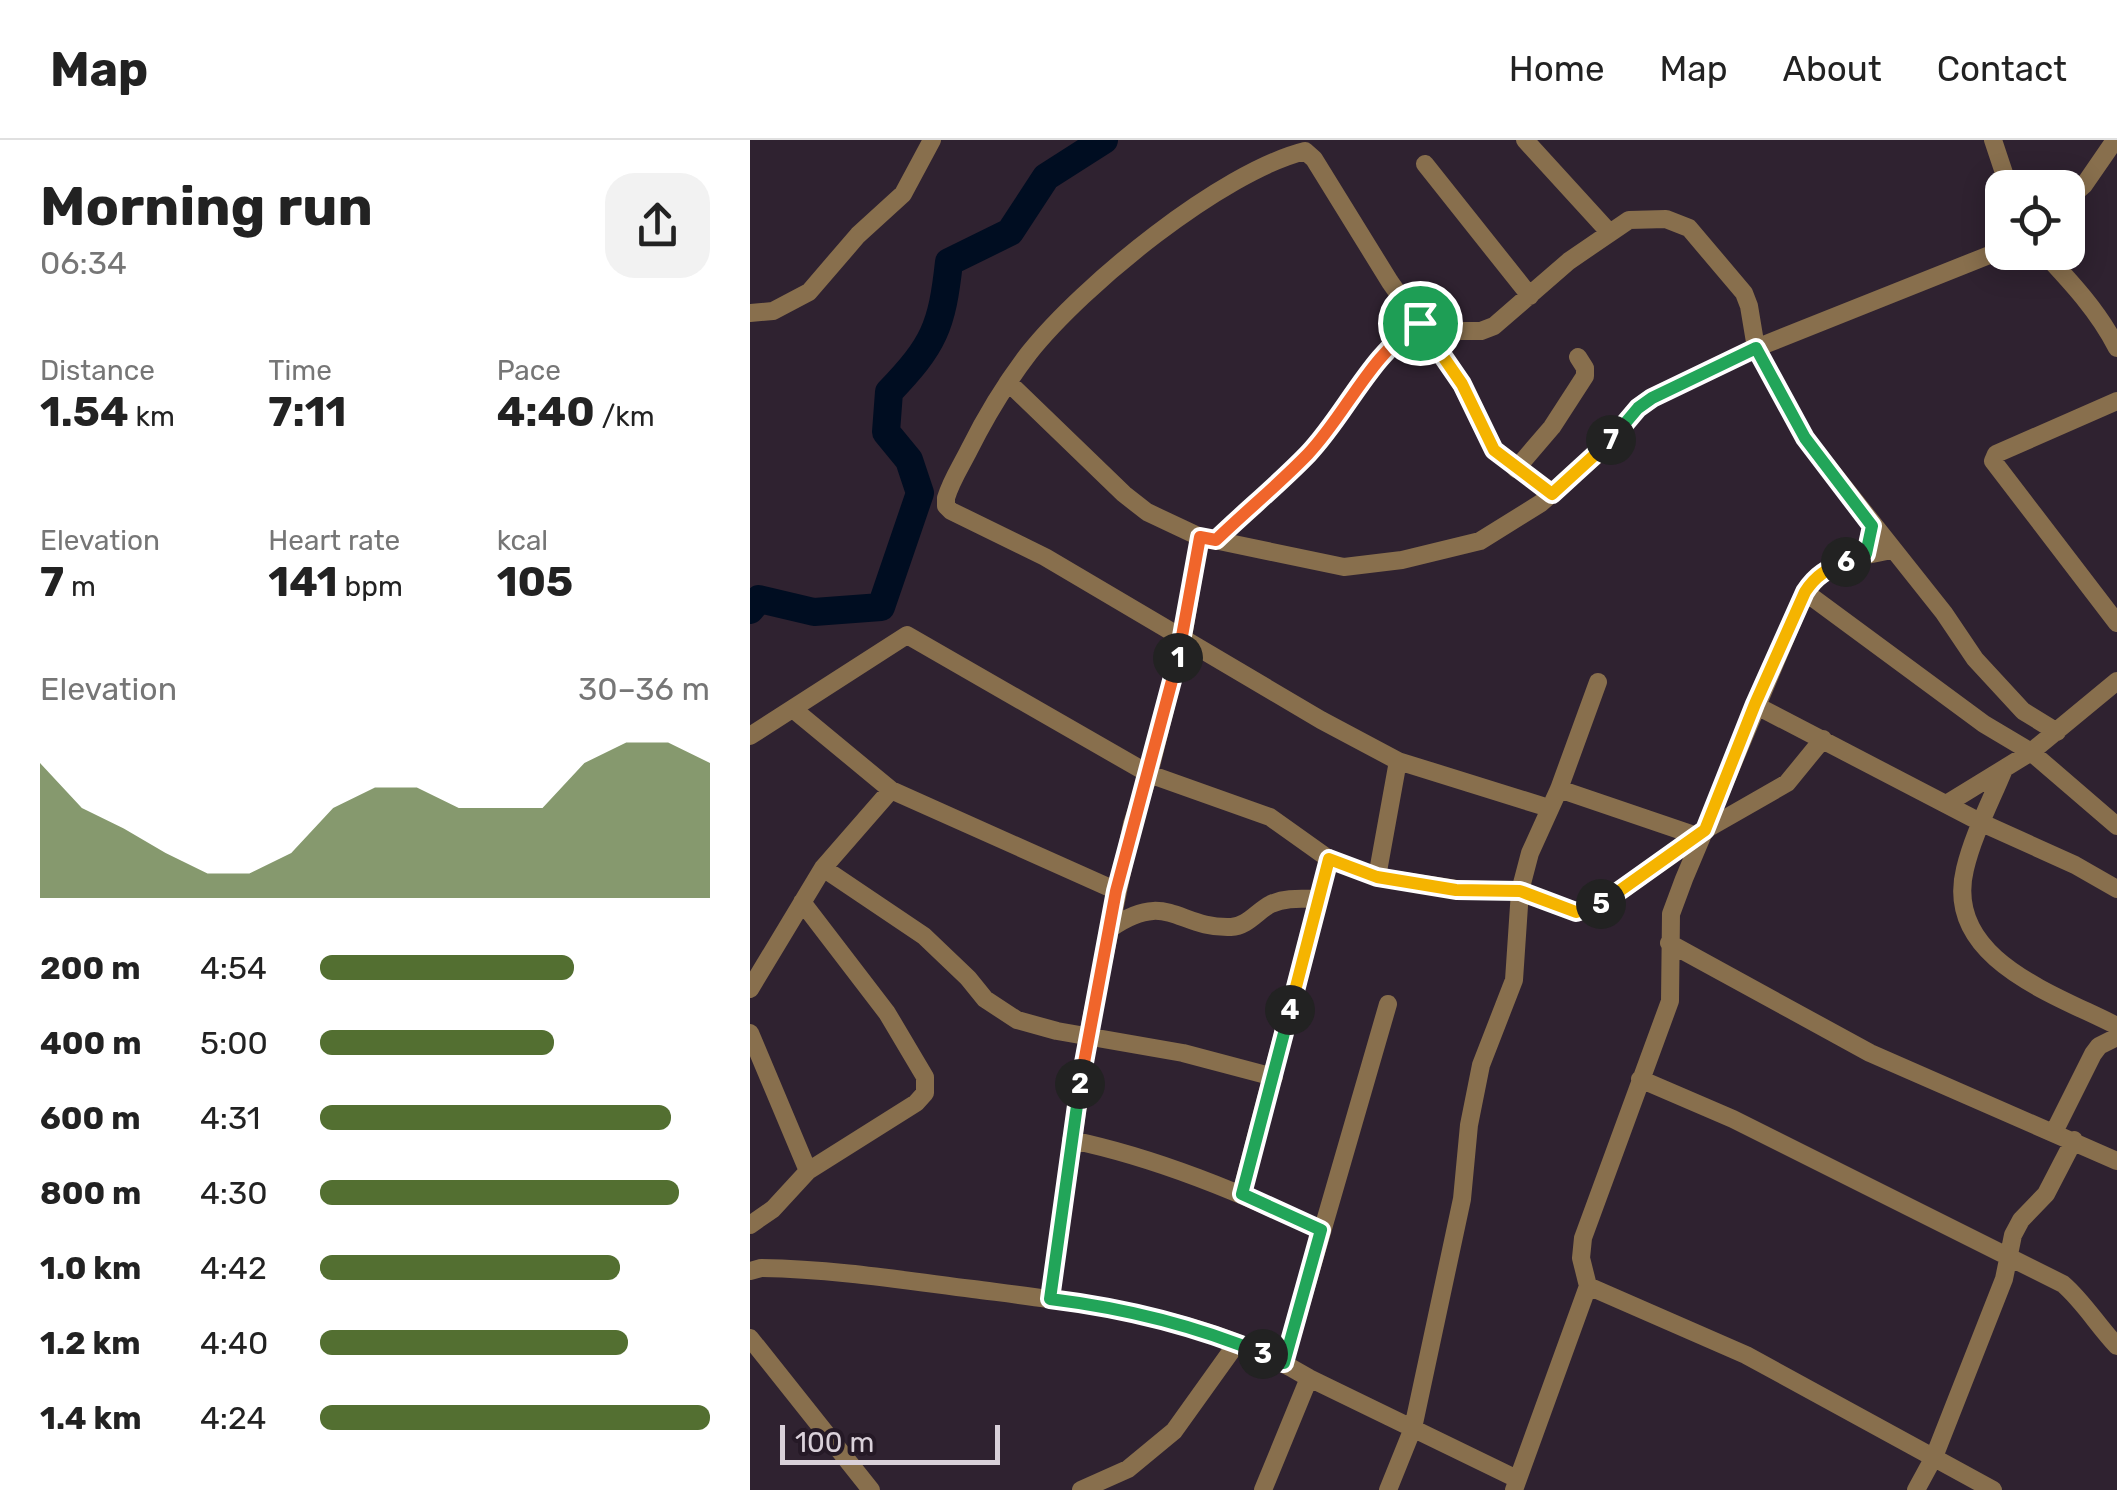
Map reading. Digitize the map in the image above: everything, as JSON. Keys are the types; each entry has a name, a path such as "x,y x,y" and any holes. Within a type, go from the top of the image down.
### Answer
{"street":[{"path":"750,313 773,311 810,292 858,234 903,194 932,140"},
{"path":"1525,140 1609,232"},
{"path":"2085,184 2115,140"},
{"path":"1993,141 2003,170"},
{"path":"1549,808 1398,761 1045,556 946,506 949,488 1008,382 1031,350 1080,301 1168,224 1243,177 1304,151 1314,160 1351,223 1462,384 1494,450 1552,494"},
{"path":"1425,164 1530,296"},
{"path":"1420,323 1454,331 1481,331 1494,326 1609,232 1640,218 1666,219 1688,228 1744,293 1756,348 1805,438 1976,658 2023,711 2057,732"},
{"path":"1008,382 1124,494 1148,512 1208,538 1260,547 1326,566 1371,564 1434,554 1480,541 1552,494 1601,452 1638,408 1652,398 1756,348 1985,253"},
{"path":"2060,270 2112,322 2117,348"},
{"path":"1050,1299 1071,1140 1116,891 1208,538 1308,454 1381,359 1420,323"},
{"path":"1516,469 1552,427 1585,376 1578,357"},
{"path":"2117,401 1996,454 1993,461 2117,623"},
{"path":"1866,554 1872,526"},
{"path":"750,1271 761,1268 843,1272 1106,1306 1175,1322 1284,1363 1516,1484 1588,1286 1581,1258 1583,1238 1670,1001 1668,944 1672,914 1701,833 1814,578 1866,554 1892,550"},
{"path":"1805,592 1984,724 2031,752 2117,826"},
{"path":"750,736 906,635 1149,774 1270,817 1329,859 1377,877 1456,890 1520,891 1564,909 1588,910 1620,892 1701,833 1786,783 1822,739"},
{"path":"1388,1490 1413,1428 1462,1199 1469,1125 1481,1065 1514,980 1520,891 1530,853 1598,682"},
{"path":"1948,803 2031,752 2117,682"},
{"path":"1755,704 2117,889"},
{"path":"792,709 891,790 1116,891"},
{"path":"1377,877 1398,761"},
{"path":"2004,768 1964,870 1962,905 1968,926 1993,958 2117,1026"},
{"path":"1559,788 1701,833"},
{"path":"750,989 823,868 891,790"},
{"path":"1242,1194 1329,859"},
{"path":"823,868 924,936 985,999 1017,1020 1183,1054 1274,1078"},
{"path":"1110,928 1130,914 1150,910 1233,927 1252,920 1269,905 1288,899 1318,899"},
{"path":"750,1225 773,1209 808,1171 916,1103 924,1093 925,1078 887,1013 802,902"},
{"path":"1668,944 1870,1053 2117,1161"},
{"path":"1284,1363 1388,1004"},
{"path":"750,1034 808,1171"},
{"path":"2054,1132 2098,1046 2117,1037"},
{"path":"1640,1079 1733,1118 2063,1284 2117,1346"},
{"path":"1071,1140 1117,1150 1242,1194 1321,1230"},
{"path":"1916,1490 1934,1456 2010,1259 2012,1234 2046,1194 2074,1140"},
{"path":"1588,1286 1746,1354 1992,1490"},
{"path":"750,1338 871,1490"},
{"path":"1080,1490 1128,1469 1174,1430 1237,1343"},
{"path":"1263,1490 1308,1378"}],"waterway":[{"path":"750,610 759,599 814,612 881,607 920,493 909,460 886,432 889,392 933,334 943,303 949,262 1010,232 1046,177 1104,140"}],"route":[{"path":"1420,323 1471,399 1494,450 1552,494 1601,452 1638,408 1756,348 1805,438 1872,526 1866,554 1827,569 1814,578 1805,592 1705,830 1608,900 1576,912 1520,891 1456,890 1377,877 1329,859 1242,1194 1321,1230 1284,1363 1175,1322 1106,1306 1050,1299 1071,1140 1116,891 1183,637 1200,537 1216,540 1308,454 1381,359 1420,323"}]}
